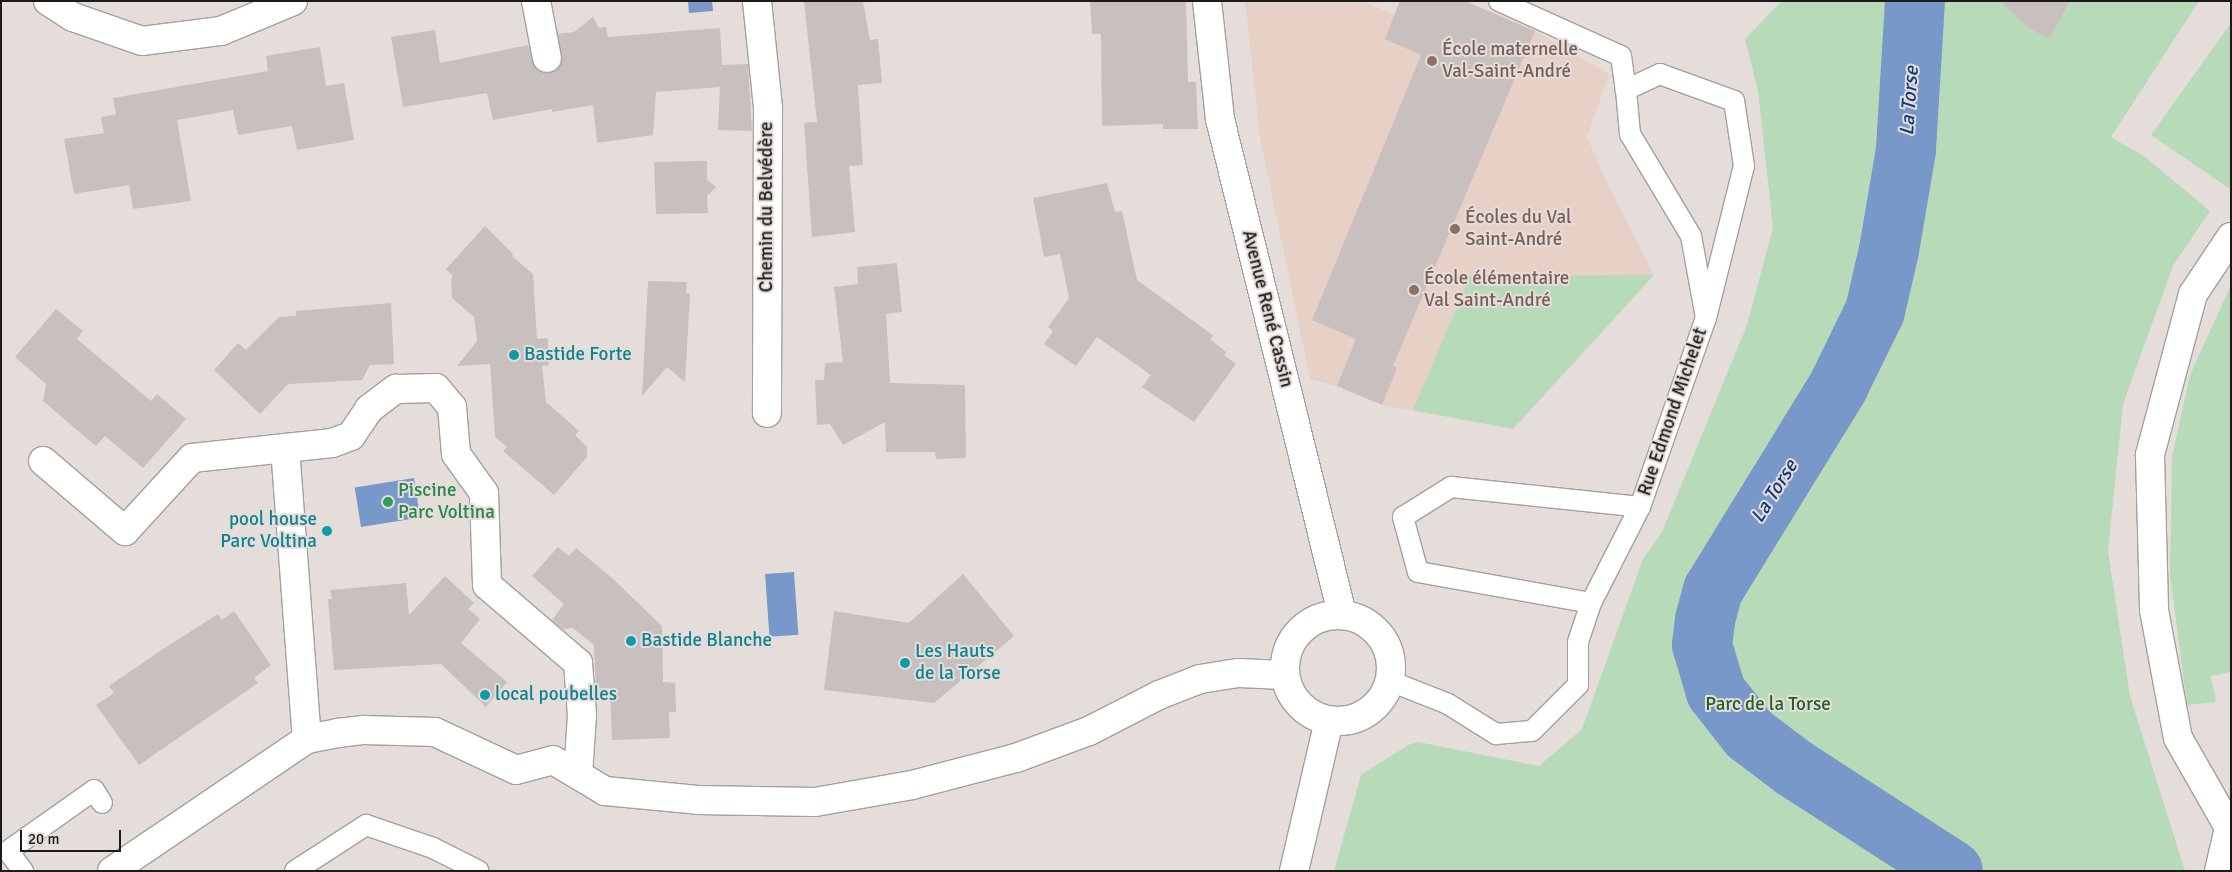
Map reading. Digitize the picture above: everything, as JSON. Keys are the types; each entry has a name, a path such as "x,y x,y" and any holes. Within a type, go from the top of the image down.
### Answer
{"street":[{"path":"48,1 73,17 142,40 221,31 293,1"},
{"path":"536,1 547,58"},
{"name":"Chemin du Belvédère","path":"757,1 768,108 767,413"},
{"name":"Avenue René Cassin","path":"1208,1 1220,119 1342,614"},
{"path":"2219,871 2228,821 2178,738 2154,610 2150,456 2193,294 2231,237"},
{"path":"43,461 125,531 192,458 332,443 351,436 369,409 396,389 436,388 452,407 456,454 484,492 487,585 578,663 582,715 578,775"},
{"path":"285,448 307,739"},
{"path":"1342,614 1353,616 1370,624 1383,638 1392,663 1390,681 1380,702 1365,714 1347,721 1328,721 1314,716 1299,705 1290,694 1284,675 1284,662 1290,644 1300,629 1323,616 1342,614"},
{"path":"112,871 307,739 364,730 435,732 516,770 553,760 605,791 698,800 815,802 912,785 1016,758 1090,732 1159,695 1200,679 1238,673 1284,675"},
{"path":"1294,871 1328,721"}],"lane":[{"path":"1499,1 1621,56 1626,90"},
{"name":"Rue Edmond Michelet","path":"1390,681 1448,704 1496,734 1532,731 1578,685 1578,642 1591,603 1640,507 1706,318 1744,166 1734,101 1660,74 1626,90 1630,134 1691,236 1706,318"},
{"name":"Rue Edmond Michelet","path":"1591,603 1418,572 1403,517 1451,487 1640,507"},
{"path":"23,871 8,851 94,790 102,803"},
{"path":"296,871 366,825 433,848 479,871"}],"shaded area":[{"name":"Écoles du Val Saint-André","path":"1245,1 1362,1 1394,15 1400,1 1465,1 1535,31 1609,74 1587,137 1607,183 1654,275 1513,429 1382,405 1337,386 1310,379 1260,138"}],"green space":[{"name":"Parc de la Torse","path":"1782,1 2199,1 2111,137 2145,157 2210,211 2173,266 2123,404 2108,551 2130,696 2185,871 1334,871 1361,775 1408,745 1418,742 1539,766 1582,729 1643,559 1662,532 1747,325 1773,228 1758,91 1745,39"},
{"path":"2231,23 2231,188 2230,189 2151,135"},
{"path":"1654,275 1513,429 1413,410 1470,276"},
{"path":"2231,285 2231,672 2211,676 2216,702 2187,705 2170,575 2172,457 2190,375"}],"water":[{"path":"688,1 712,1 713,11 689,13"},
{"name":"Piscine Parc Voltina","path":"414,478 420,518 361,527 355,487"},
{"path":"794,572 798,635 769,637 765,574"}],"building":[{"path":"804,1 863,1 870,40 878,39 882,83 858,85 863,165 849,166 855,232 812,237 804,123 817,122"},
{"path":"1090,1 1186,1 1188,82 1196,82 1198,129 1163,129 1163,124 1102,126 1101,34 1092,34"},
{"path":"1400,1 1465,1 1535,31 1393,366 1397,368 1382,405 1337,386 1356,339 1312,320 1421,55 1385,39"},
{"path":"2000,1 2070,1 2049,39 2026,26"},
{"path":"593,17 599,28 606,27 608,37 720,28 722,65 748,64 752,131 718,130 720,87 656,92 653,135 597,143 593,105 552,112 552,109 493,120 487,93 403,107 391,37 435,30 440,63 528,45 535,68 541,73 549,73 558,69 562,63 558,34 574,32"},
{"path":"320,47 326,86 344,83 354,140 297,150 292,126 238,135 233,110 177,120 191,201 133,209 129,185 74,194 64,139 104,133 101,117 116,114 113,98 268,71 266,56"},
{"path":"707,161 707,180 716,187 707,196 708,213 656,214 654,162"},
{"path":"1107,183 1115,212 1122,211 1137,280 1214,336 1210,339 1226,352 1224,355 1236,364 1194,422 1142,387 1151,375 1097,337 1076,366 1044,344 1053,331 1048,327 1069,298 1060,254 1044,257 1033,198"},
{"name":"Bastide Forte","path":"485,226 513,254 512,256 533,274 537,339 548,338 549,365 542,366 546,402 579,431 575,435 587,447 587,457 554,495 503,451 507,447 495,437 490,364 457,366 477,341 474,317 452,298 451,279 453,276 446,269"},
{"path":"897,263 902,312 886,314 890,383 965,385 966,458 936,459 935,452 886,452 885,422 843,445 830,424 817,425 815,380 824,380 825,363 843,362 834,287 858,284 857,267"},
{"path":"648,281 687,282 686,293 690,294 685,382 667,367 642,396"},
{"path":"391,303 394,364 370,365 362,380 288,384 260,414 214,370 238,343 246,350 279,317 296,316 296,311"},
{"path":"56,309 83,331 77,339 151,401 157,394 186,419 143,468 105,436 96,446 43,401 46,384 15,357"},
{"name":"Bastide Blanche","path":"558,547 569,556 576,548 612,578 662,626 663,682 675,683 676,712 669,712 670,738 612,740 610,688 596,689 594,645 573,628 563,629 552,620 564,604 532,576"},
{"name":"Les Hauts de la Torse","path":"963,574 1014,636 934,703 824,690 834,611 909,623"},
{"path":"445,576 474,603 468,609 480,619 461,643 507,682 486,707 441,664 334,670 328,599 332,599 330,590 406,583 409,615"},
{"path":"234,611 271,665 254,678 258,683 139,765 96,705 114,693 109,686 160,651 218,614 222,620"}],"waterway":[{"name":"La Torse","path":"1915,1 1906,150 1889,250 1875,311 1838,387 1713,590 1705,620 1702,645 1716,692 1749,734 1794,768 1953,871"}],"place":[{"name":"École maternelle Val-Saint-André","path":"1432,61"},
{"name":"Écoles du Val Saint-André","path":"1455,229"},
{"name":"École élémentaire Val Saint-André","path":"1414,290"},
{"name":"Bastide Forte","path":"514,355"},
{"name":"Piscine Parc Voltina","path":"388,502"},
{"name":"pool house Parc Voltina","path":"327,531"},
{"name":"Bastide Blanche","path":"631,641"},
{"name":"Les Hauts de la Torse","path":"905,663"},
{"name":"local poubelles","path":"485,695"}]}
